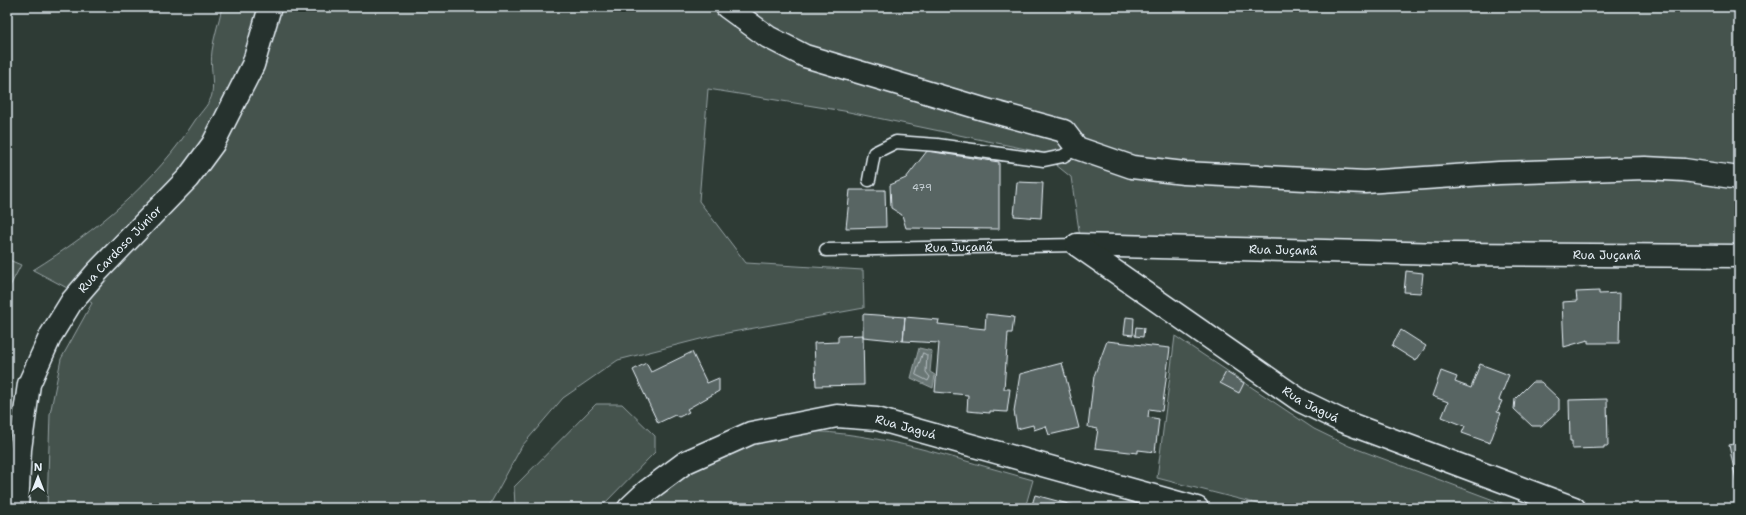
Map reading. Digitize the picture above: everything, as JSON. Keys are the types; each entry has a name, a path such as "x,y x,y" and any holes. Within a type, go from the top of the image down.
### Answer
{"street":[{"name":"Rua Cardoso Júnior","path":"17,508 20,449 29,384 51,335 72,301 87,283 188,178 213,144 253,65 270,7"},
{"path":"727,7 768,37 805,56 983,110 1064,131 1077,148 1132,167 1184,173 1365,182 1499,173 1644,168 1684,170 1739,178"},
{"name":"Rua Juçanã","path":"1077,245 1445,254 1739,256"},
{"name":"Rua Jaguá","path":"1077,245 1301,401 1342,422 1574,508"},
{"name":"Rua Jaguá","path":"629,508 647,491 686,462 751,433 837,416 876,419 1197,508"}],"lane":[{"path":"869,180 874,153 896,142 937,145 1044,160 1063,156 1077,148"},
{"name":"Rua Juçanã","path":"826,250 1077,245"}],"shaded area":[{"path":"222,7 1739,7 1739,249 1080,237 1071,177 1040,152 844,111 708,89 699,201 746,263 863,270 864,308 716,335 618,360 563,398 522,446 488,508 47,508 50,414 61,359 92,303 33,270 79,239 123,204 162,164 206,107 212,94 212,51"},
{"path":"7,259 21,265 7,292"},
{"path":"1175,336 1314,429 1349,446 1515,508 1274,508 1157,478"},
{"path":"596,404 622,404 655,436 655,452 600,508 517,508 515,506 514,487"},
{"path":"801,431 860,436 889,441 1033,480 1025,508 645,508 665,489 687,472 722,452 751,441"}],"water":[{"path":"919,348 932,351 930,372 935,375 933,388 911,378"}],"building":[{"path":"927,151 999,162 999,229 906,228 902,215 891,208 890,185 906,178"},
{"path":"1017,182 1043,183 1041,218 1014,216"},
{"path":"850,190 885,190 886,227 846,228"},
{"path":"1406,271 1423,273 1421,293 1404,292"},
{"path":"1599,291 1599,294 1620,293 1619,343 1588,343 1588,340 1564,347 1562,302 1577,301 1576,292"},
{"path":"863,314 905,317 903,341 863,337"},
{"path":"986,314 1014,317 1012,333 1008,333 1004,389 1010,389 1007,412 990,411 990,413 967,411 968,395 935,392 939,343 903,341 905,317 939,320 938,324 985,329"},
{"path":"1126,317 1134,318 1133,335 1124,334"},
{"path":"1136,327 1144,328 1143,337 1135,336"},
{"path":"1401,330 1426,346 1416,361 1392,346"},
{"path":"863,335 864,385 816,386 814,343 838,342 838,336"},
{"path":"1107,341 1170,348 1162,411 1149,409 1148,417 1159,419 1155,452 1138,450 1138,453 1095,448 1098,429 1088,427 1094,376"},
{"path":"692,352 707,383 719,378 719,391 687,409 689,412 679,417 675,415 658,423 633,370 646,363 651,372"},
{"path":"1062,363 1079,428 1049,435 1046,426 1034,430 1033,425 1017,429 1014,411 1020,374"},
{"path":"1480,364 1509,375 1499,400 1502,401 1497,412 1501,413 1490,443 1462,433 1465,426 1442,417 1448,402 1432,396 1441,371 1457,377 1455,382 1471,388"},
{"path":"1226,372 1244,383 1239,393 1220,383"},
{"path":"1532,382 1541,382 1559,399 1559,410 1541,426 1532,426 1514,409 1515,399"},
{"path":"1607,399 1608,446 1604,446 1604,448 1572,449 1572,441 1570,441 1569,400"},
{"path":"1739,443 1739,495 1729,445"},
{"path":"1035,495 1083,508 1031,508"}]}
